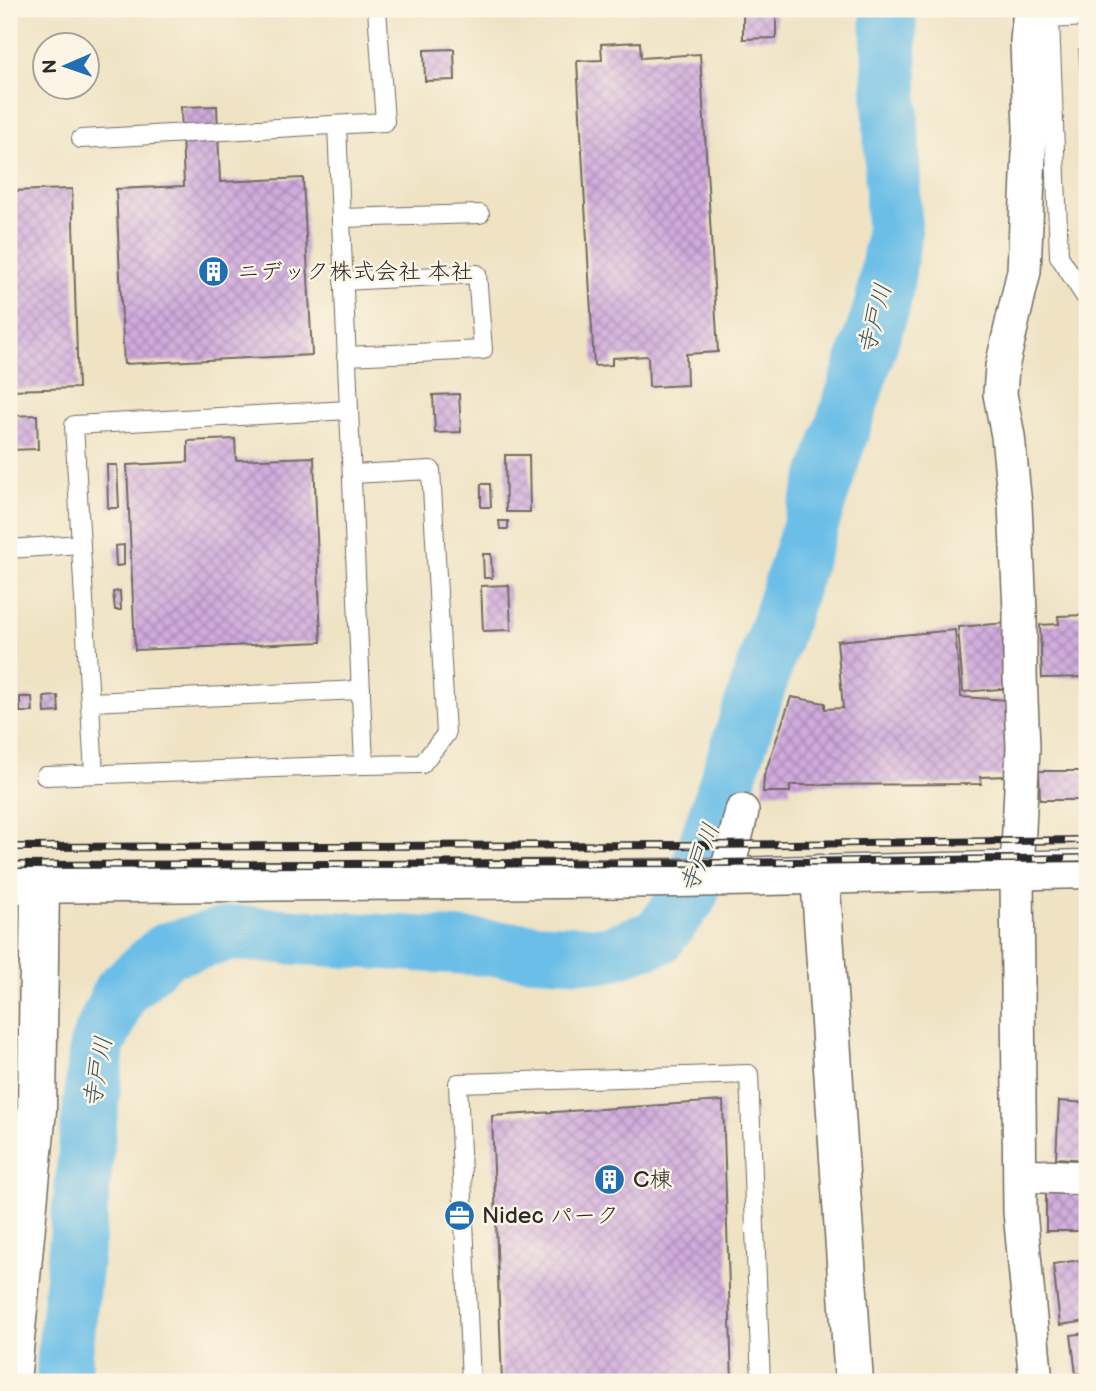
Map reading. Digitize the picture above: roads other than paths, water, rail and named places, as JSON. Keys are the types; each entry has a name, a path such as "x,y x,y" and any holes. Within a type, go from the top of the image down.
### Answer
{"street":[{"path":"1030,9 1027,41 1030,129 1024,271 1002,367 1000,394 1008,436 1015,505 1020,611 1023,747 1017,871 1020,1212 1037,1382"},
{"path":"704,877 742,811"},
{"path":"11,1382 37,1110 25,884 704,877 1087,869"},
{"path":"820,874 854,1382"},
{"path":"1021,1175 1087,1178"}],"lane":[{"path":"81,139 385,122 377,9"},
{"path":"1087,17 1050,19 1059,256 1084,295 1087,294"},
{"path":"337,125 364,765"},
{"path":"341,218 480,214"},
{"path":"343,281 477,274 483,349 346,356"},
{"path":"94,774 74,425 349,410"},
{"path":"45,776 422,764 446,734 431,470 352,474"},
{"path":"9,549 81,544"},
{"path":"90,702 361,690"},
{"path":"471,1382 458,1083 748,1074 761,1382"}],"waterway":[{"name":"寺戸川","path":"64,1382 97,1046 120,992 167,950 232,933 604,955 658,937 690,895 883,303 894,232 888,9"}],"railway":[{"path":"9,847 711,845 1087,840"},
{"path":"9,865 711,863 1087,858"}],"place":[{"name":"ニデック株式会社 本社","path":"214,272"},
{"name":"C棟","path":"610,1180"},
{"name":"Nidec パーク","path":"459,1216"}]}
